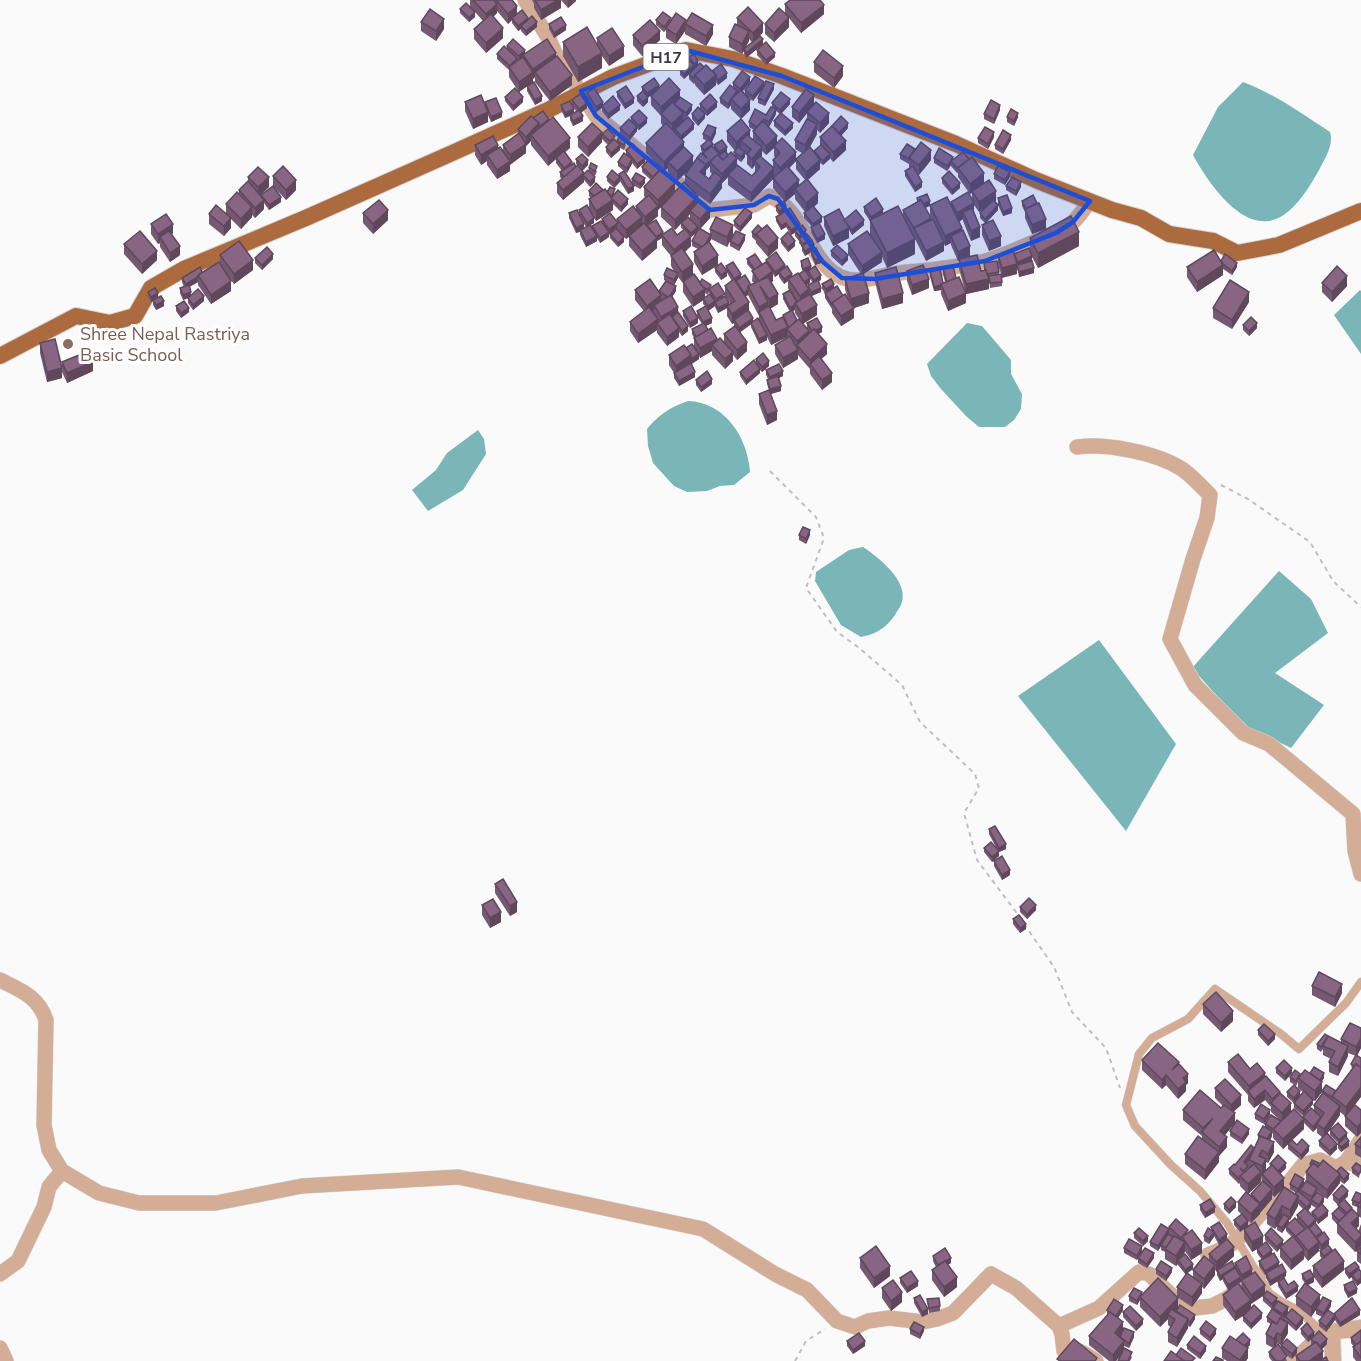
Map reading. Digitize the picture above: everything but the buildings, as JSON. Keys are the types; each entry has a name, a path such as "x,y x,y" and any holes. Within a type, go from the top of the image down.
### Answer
{"main road":[{"name":"H17","path":"0,356 76,316 110,323 135,316 151,288 184,269 440,159 550,109 613,77 686,50 733,60 782,76 956,144 1038,181 1112,210 1141,218 1169,234 1213,241 1237,253 1279,245 1361,211"}],"street":[{"path":"525,0 555,53 596,116 710,210 754,206 769,196 778,199 797,221 823,262 842,278 875,279 897,273 985,261 1056,233 1073,222 1090,201"},
{"path":"1077,447 1093,445 1140,451 1182,469 1210,495 1208,518 1193,559 1170,639 1195,685 1243,733 1269,744 1353,814 1355,850 1361,874"},
{"path":"0,980 24,991 33,998 40,1006 46,1020 44,1125 49,1150 62,1171 99,1192 139,1203 216,1203 302,1186 458,1177 703,1229 775,1274 807,1290 837,1321 855,1326 868,1321 889,1318 923,1322 953,1313 991,1274 1016,1288 1059,1326 1064,1351 1071,1349 1080,1351 1096,1361"},
{"path":"1208,1255 1236,1241 1303,1165 1320,1160 1336,1168 1354,1164 1361,1140"},
{"path":"0,1274 18,1261 44,1208 49,1187 62,1171"},
{"path":"1059,1326 1099,1308 1139,1272 1149,1274 1186,1309 1212,1306 1226,1299 1259,1275"},
{"path":"1294,1361 1327,1334 1361,1328"},
{"path":"1327,1334 1333,1361"},
{"path":"0,1348 6,1361"}],"lane":[{"path":"1327,1334 1296,1309 1269,1293 1227,1223 1200,1191 1171,1165 1136,1126 1126,1105 1139,1054 1152,1038 1188,1019 1215,989 1299,1049 1346,1003 1361,982"}],"path":[{"path":"770,471 816,517 824,538 806,588 837,632 858,646 902,685 920,723 975,774 979,788 964,813 977,860 1007,897 1053,967 1072,1012 1106,1048 1126,1105"},
{"path":"1217,483 1248,499 1310,542 1333,581 1361,608"},
{"path":"795,1361 806,1341 837,1321"}],"highlighted area":[{"path":"686,50 782,76 1090,201 1073,222 1056,233 985,261 875,279 842,278 823,262 778,199 769,196 754,205 710,210 596,116 581,91"}],"water":[{"path":"1243,82 1288,105 1330,132 1331,137 1326,156 1305,193 1285,214 1269,221 1257,221 1234,209 1214,188 1193,155 1218,107"},
{"path":"1361,291 1361,354 1334,315"},
{"path":"967,323 982,326 1011,360 1011,374 1022,394 1021,409 1014,420 1005,427 979,427 967,417 931,376 927,364"},
{"path":"688,401 713,408 732,424 739,435 745,447 750,472 734,485 720,486 707,491 687,492 674,486 653,463 648,446 647,429 666,412"},
{"path":"478,430 484,439 486,454 463,490 428,511 412,490 436,470 447,453"},
{"path":"863,547 890,570 901,586 903,594 901,605 888,624 876,632 861,637 841,625 815,581 816,572 849,550"},
{"path":"1279,571 1311,599 1328,633 1275,673 1324,705 1291,748 1242,724 1192,668"},
{"path":"1099,640 1176,744 1126,831 1018,696"}],"place":[{"name":"Shree Nepal Rastriya Basic School","path":"68,344"}]}
